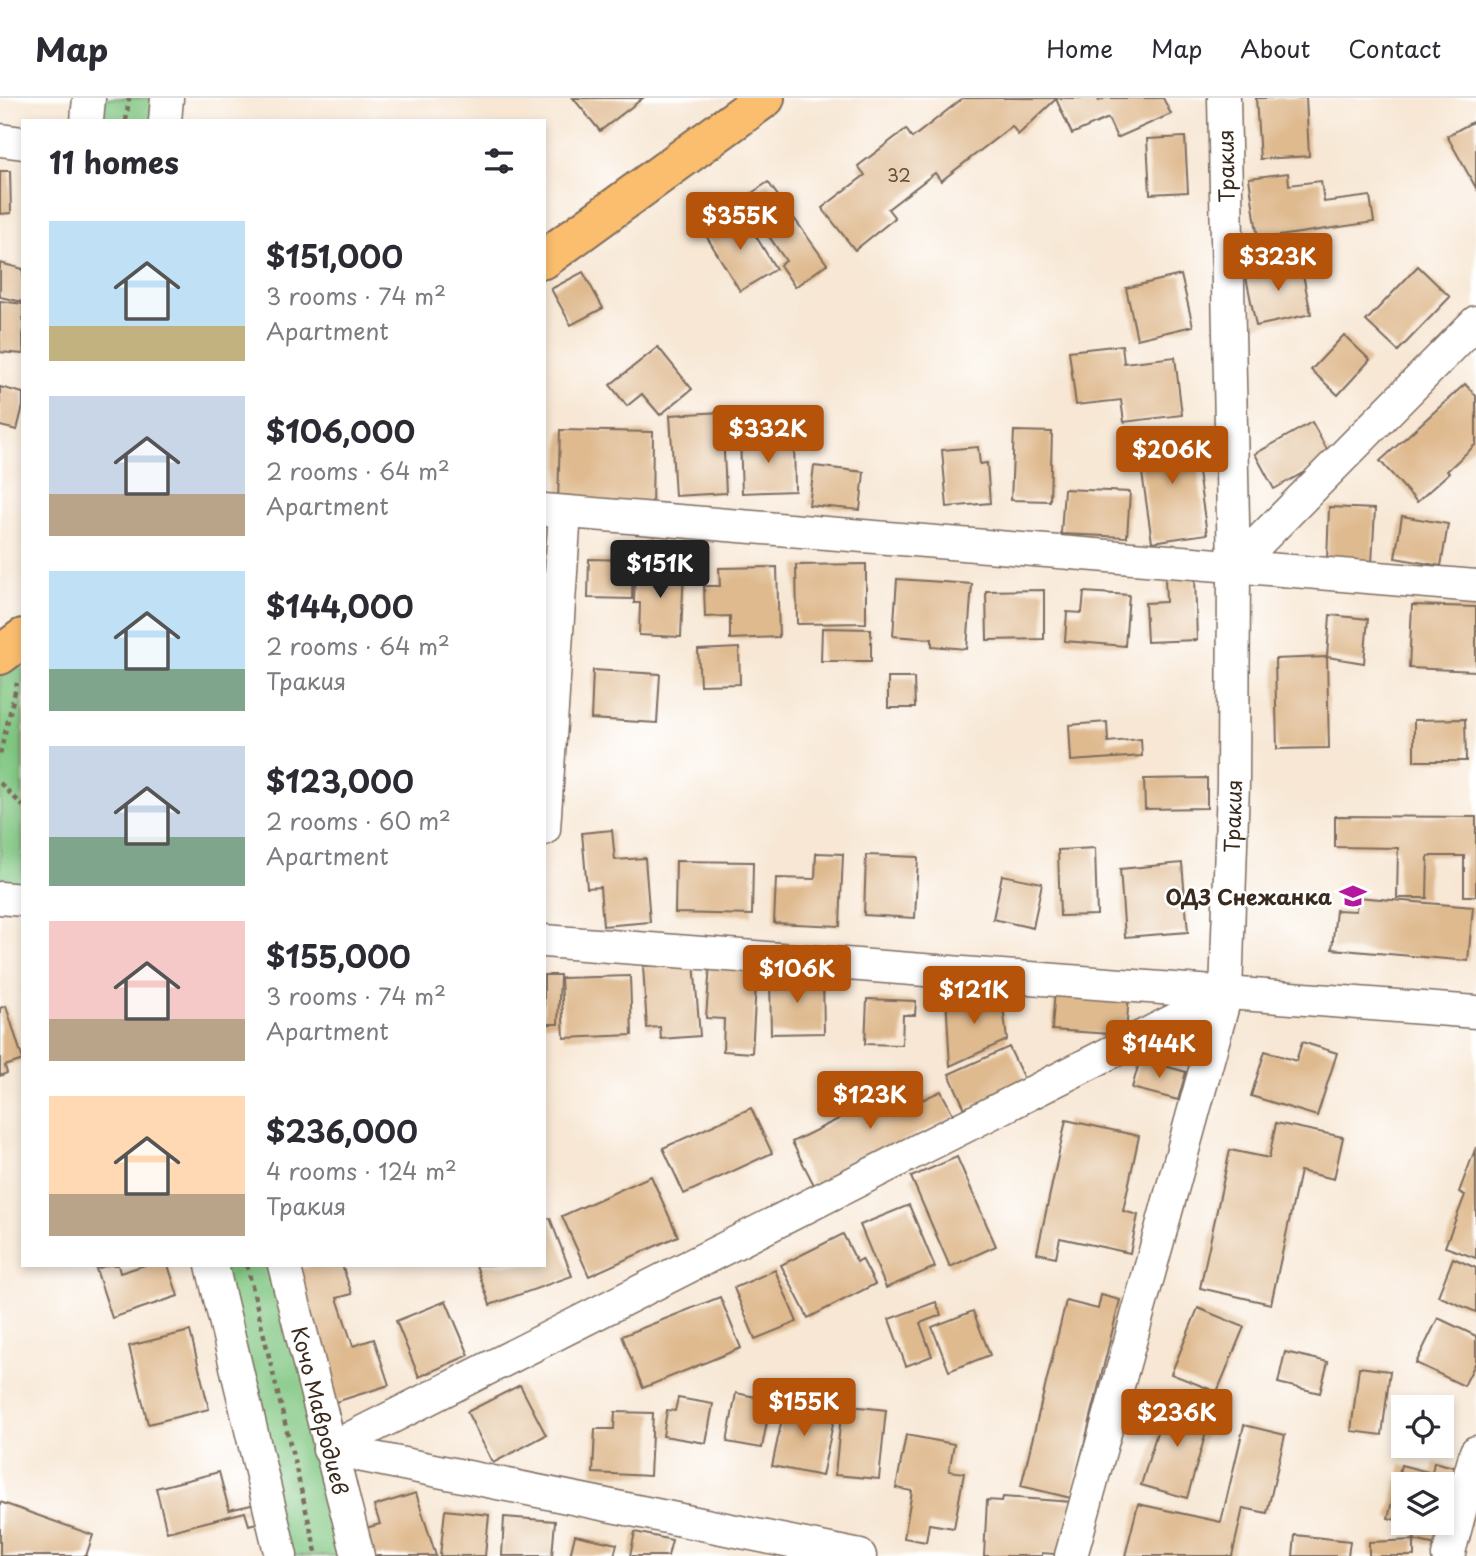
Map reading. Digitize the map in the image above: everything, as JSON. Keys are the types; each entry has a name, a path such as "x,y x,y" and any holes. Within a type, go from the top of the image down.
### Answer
{"main road":[{"path":"546,258 765,98"},
{"path":"8,668 21,642"}],"street":[{"path":"87,119 89,98"},
{"path":"164,119 167,98"},
{"name":"Тракия","path":"1071,1556 1226,994 1233,784 1234,567 1224,98"},
{"path":"0,140 21,143"},
{"path":"1234,567 1476,322"},
{"path":"546,771 555,511 1476,586"},
{"path":"0,898 21,900"},
{"path":"546,942 1476,1012"},
{"path":"329,1449 1226,994"},
{"path":"212,1267 281,1556"},
{"name":"Кочо Мавродиев","path":"284,1267 358,1556"},
{"path":"329,1449 860,1556"},
{"path":"1448,1556 1476,1452"}],"path":[{"path":"126,119 129,98"},
{"path":"0,754 8,668"},
{"path":"0,783 21,804"},
{"path":"247,1267 317,1556"},
{"path":"260,1467 329,1449"}],"green space":[{"path":"89,98 167,98 165,119 87,119"},
{"path":"21,639 21,900 0,898 0,655"},
{"path":"212,1267 285,1267 358,1556 281,1556"}],"building":[{"path":"573,98 643,98 600,131"},
{"path":"963,98 1097,98 1099,101 1105,98 1163,98 1171,114 1117,138 1108,118 1072,134 1056,99 1018,135 1012,126 941,181 935,173 888,209 895,218 855,250 822,208 865,175 858,166 906,129 912,138"},
{"path":"1256,98 1306,98 1309,156 1260,159"},
{"path":"1476,120 1476,188 1447,136"},
{"path":"1185,137 1188,192 1150,194 1147,139"},
{"path":"0,171 10,171 11,213 0,214"},
{"path":"1288,173 1289,185 1321,181 1324,202 1370,196 1374,222 1258,239 1249,178"},
{"path":"768,182 827,264 795,287 780,265 786,261 743,199"},
{"path":"741,212 776,269 740,291 705,234"},
{"path":"1300,260 1311,314 1256,326 1245,272"},
{"path":"0,263 21,268 21,302 0,297"},
{"path":"1418,266 1450,297 1398,351 1366,321"},
{"path":"583,272 603,308 571,325 551,289"},
{"path":"1181,275 1193,326 1137,339 1126,288"},
{"path":"0,301 21,304 21,354 0,352"},
{"path":"1344,335 1370,360 1338,395 1311,370"},
{"path":"1122,345 1124,363 1175,357 1182,415 1124,422 1121,400 1076,405 1069,351"},
{"path":"658,347 692,389 660,415 642,394 627,406 610,385"},
{"path":"1465,384 1476,396 1476,444 1417,502 1380,461"},
{"path":"0,387 21,392 21,414 17,430 0,426"},
{"path":"722,412 726,493 675,496 670,415"},
{"path":"1312,422 1331,457 1274,489 1255,454"},
{"path":"560,430 653,432 652,517 558,504"},
{"path":"1014,431 1052,432 1050,501 1011,500"},
{"path":"1192,431 1207,534 1152,542 1137,438"},
{"path":"794,437 795,491 742,493 740,438"},
{"path":"978,447 980,464 987,463 990,503 947,507 942,450"},
{"path":"814,466 864,472 860,510 809,505"},
{"path":"1064,489 1130,492 1127,537 1061,534"},
{"path":"1329,507 1375,509 1372,563 1327,561"},
{"path":"1402,516 1448,524 1441,566 1395,558"},
{"path":"589,559 633,560 632,599 588,598"},
{"path":"866,564 866,623 797,624 796,565"},
{"path":"635,566 684,567 681,637 639,635 640,603 634,603"},
{"path":"777,567 779,637 730,639 730,616 705,617 704,586 720,586 719,568"},
{"path":"1195,576 1197,640 1147,642 1145,603 1166,602 1165,577"},
{"path":"897,579 972,584 967,649 932,646 932,639 893,636"},
{"path":"1044,590 1044,639 987,640 986,591"},
{"path":"1084,592 1129,595 1125,646 1065,641 1067,612 1082,613"},
{"path":"1412,605 1476,607 1476,671 1409,668"},
{"path":"1330,615 1368,619 1364,663 1327,657"},
{"path":"822,628 871,629 871,661 821,661"},
{"path":"739,648 740,684 700,685 698,650"},
{"path":"1327,657 1329,748 1277,749 1275,659"},
{"path":"593,670 660,674 657,723 591,719"},
{"path":"888,678 914,678 915,708 888,708"},
{"path":"1465,719 1466,761 1414,761 1414,720"},
{"path":"1107,722 1108,742 1141,739 1142,756 1071,761 1069,725"},
{"path":"1207,778 1207,808 1145,809 1144,779"},
{"path":"1335,816 1476,817 1476,896 1464,896 1464,856 1428,856 1427,898 1397,898 1398,848 1335,847"},
{"path":"612,830 615,860 645,858 650,922 603,926 600,887 587,888 582,833"},
{"path":"1095,848 1097,915 1060,916 1058,850"},
{"path":"816,853 843,854 840,926 774,923 776,878 815,879"},
{"path":"866,855 918,857 915,918 864,915"},
{"path":"676,861 753,862 752,915 675,913"},
{"path":"1182,863 1188,932 1125,937 1120,869"},
{"path":"1002,875 1042,883 1033,928 993,919"},
{"path":"1357,897 1473,907 1468,961 1332,949 1336,910 1356,911"},
{"path":"694,962 700,1036 661,1039 660,1027 647,1028 643,966"},
{"path":"710,964 757,967 752,1053 723,1051 724,1019 706,1018"},
{"path":"546,975 560,975 558,1024 546,1024"},
{"path":"630,976 632,1035 564,1038 561,978"},
{"path":"823,976 824,1033 771,1034 770,977"},
{"path":"1055,988 1129,994 1126,1035 1052,1030"},
{"path":"946,997 1002,997 1007,1040 950,1066"},
{"path":"867,999 916,1001 915,1015 903,1015 902,1045 865,1044"},
{"path":"6,1006 21,1061 5,1066 7,1073 0,1076 0,1008"},
{"path":"1302,1042 1337,1053 1317,1116 1251,1096 1265,1051 1296,1061"},
{"path":"1009,1047 1025,1081 965,1109 949,1074"},
{"path":"1140,1059 1186,1072 1178,1100 1132,1088"},
{"path":"913,1082 922,1100 941,1091 954,1116 814,1185 792,1142"},
{"path":"751,1108 772,1153 684,1194 663,1148"},
{"path":"1066,1120 1139,1136 1123,1211 1138,1215 1130,1253 1060,1238 1056,1257 1037,1253"},
{"path":"1276,1123 1343,1137 1334,1179 1300,1171 1271,1304 1200,1288 1230,1150 1269,1158"},
{"path":"1476,1147 1476,1258 1445,1247 1465,1195 1459,1192"},
{"path":"957,1157 996,1246 950,1267 911,1177"},
{"path":"651,1176 678,1236 589,1276 562,1216"},
{"path":"909,1205 935,1267 886,1288 860,1225"},
{"path":"550,1218 572,1276 490,1305 477,1267 546,1267 546,1219"},
{"path":"843,1234 857,1262 862,1259 875,1284 808,1318 781,1265"},
{"path":"1453,1258 1476,1268 1476,1312 1438,1296"},
{"path":"118,1267 120,1273 139,1267 169,1267 178,1296 112,1318 96,1269"},
{"path":"308,1267 343,1267 352,1294 337,1298 353,1346 374,1339 389,1385 320,1407 286,1273"},
{"path":"775,1270 797,1322 755,1339 734,1288"},
{"path":"1101,1295 1120,1300 1071,1498 1021,1486 1066,1301 1098,1309"},
{"path":"720,1297 741,1348 643,1388 622,1336"},
{"path":"446,1301 469,1355 419,1377 396,1321"},
{"path":"936,1302 941,1315 920,1323 932,1356 906,1366 889,1319"},
{"path":"1198,1308 1244,1327 1217,1392 1171,1374"},
{"path":"973,1311 990,1355 949,1371 932,1327"},
{"path":"1438,1318 1476,1336 1476,1362 1464,1386 1416,1363"},
{"path":"190,1331 209,1409 148,1424 129,1346"},
{"path":"1285,1352 1328,1362 1320,1393 1278,1383"},
{"path":"1359,1367 1390,1371 1382,1435 1351,1431"},
{"path":"520,1385 546,1435 493,1463 467,1412"},
{"path":"736,1393 771,1400 762,1448 727,1442"},
{"path":"678,1398 713,1404 706,1443 663,1436 667,1410 675,1411"},
{"path":"1167,1399 1212,1412 1187,1498 1141,1485"},
{"path":"786,1400 836,1410 822,1476 772,1466"},
{"path":"842,1405 886,1410 879,1479 835,1475"},
{"path":"615,1412 653,1413 650,1476 593,1473 595,1429 614,1429"},
{"path":"1244,1425 1285,1435 1267,1513 1243,1508 1232,1556 1125,1556 1138,1504 1221,1522"},
{"path":"906,1435 954,1444 949,1471 964,1473 954,1528 929,1524 926,1542 904,1538 912,1491 896,1488"},
{"path":"1434,1462 1465,1470 1454,1512 1454,1472 1432,1472"},
{"path":"1401,1465 1428,1472 1399,1472"},
{"path":"219,1472 229,1510 260,1503 264,1521 249,1525 245,1512 167,1532 156,1488"},
{"path":"416,1493 436,1556 374,1556 366,1528 380,1524 374,1506"},
{"path":"1003,1497 1072,1502 1068,1555 1042,1553 1042,1556 984,1556 987,1500 1002,1501"},
{"path":"0,1502 93,1535 86,1556 0,1556"},
{"path":"445,1510 489,1515 485,1556 440,1556"},
{"path":"504,1517 555,1521 552,1556 502,1556"},
{"path":"635,1532 672,1540 668,1556 630,1556"},
{"path":"575,1535 617,1544 614,1556 570,1556"},
{"path":"1295,1535 1350,1541 1348,1556 1293,1556"},
{"path":"1415,1535 1448,1535 1445,1547 1414,1540"},
{"path":"1414,1540 1414,1556 1369,1556 1369,1542"}],"place":[{"name":"ОДЗ Снежанка","path":"1353,896"}]}
